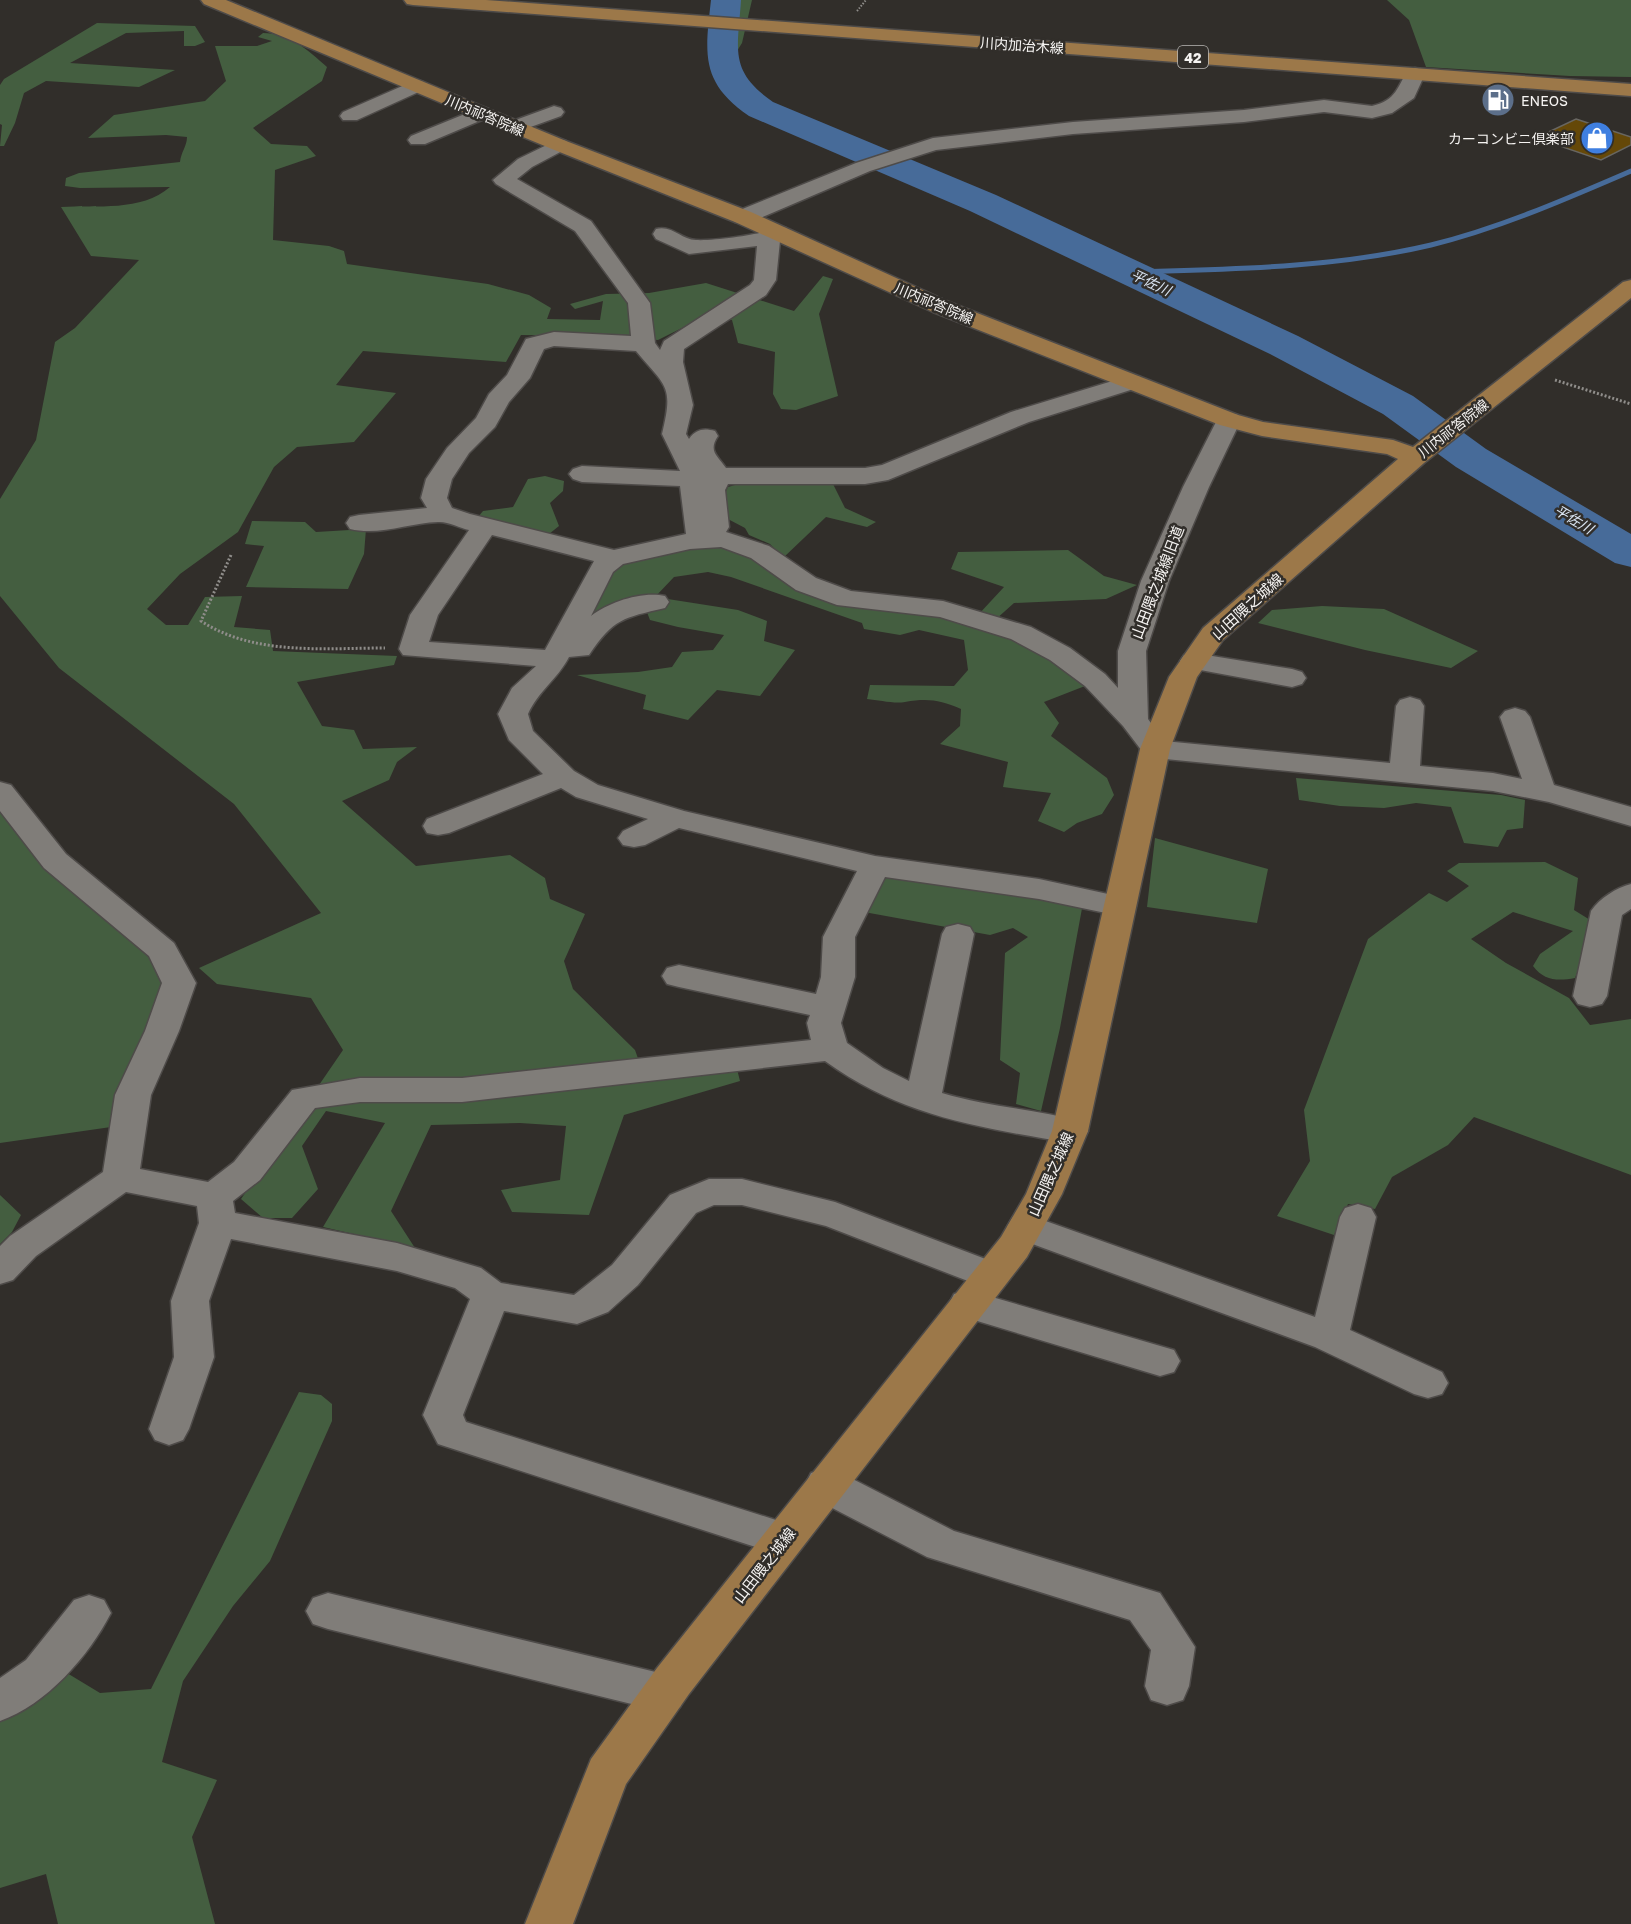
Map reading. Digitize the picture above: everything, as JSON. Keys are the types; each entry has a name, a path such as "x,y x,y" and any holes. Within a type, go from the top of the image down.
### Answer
{"main road":[{"name":"川内祁答院線","path":"210,0 514,127 743,217 773,236 941,307 1229,420 1262,429 1422,453 1631,287"},
{"name":"川内加治木線","path":"413,0 1631,90"},
{"name":"山田隈之城線","path":"549,1924 553,1908 607,1773 664,1693 783,1539 1014,1247 1044,1194 1070,1131 1155,749 1183,677 1213,634 1422,453"}],"street":[{"path":"743,217 863,167 933,144 1072,128 1244,116 1324,106 1372,112 1385,109 1407,94 1415,74"},
{"path":"350,116 416,86"},
{"path":"514,127 554,112"},
{"path":"418,140 482,113"},
{"path":"559,145 525,163 503,180 583,226 639,303 643,344 678,387"},
{"path":"664,234 689,247 773,236 765,280 758,290 672,346 671,362 681,405 674,434 693,472 692,495 711,539"},
{"path":"442,513 434,498 440,479 459,448 486,422 498,399 518,378 534,344 554,339 643,344"},
{"path":"719,476 865,476 888,472 1020,417 1132,382"},
{"name":"山田隈之城線旧道","path":"1133,720 1132,651 1155,581 1188,504 1229,420"},
{"path":"706,436 700,441 700,448 719,476"},
{"path":"582,474 693,479"},
{"path":"711,539 714,523 712,490 719,476"},
{"path":"359,523 412,519 442,513 461,520 614,558 711,539 760,552 806,584 847,599 943,609 1021,633 1060,654 1095,680 1133,720 1155,749 1493,782 1541,791 1631,817"},
{"path":"485,526 424,615 413,649 557,654 579,649 591,628 607,616 629,607 655,602"},
{"path":"614,558 602,568 548,670 522,694 513,714 519,734 563,777 587,791 675,818 875,866 1039,889 1120,906"},
{"path":"574,620 561,612 575,579"},
{"path":"1194,661 1292,678"},
{"path":"1404,773 1410,706"},
{"path":"1515,717 1541,791"},
{"path":"438,826 563,777"},
{"path":"0,790 55,861 162,950 179,983 162,1031 133,1095 120,1178 22,1246 0,1270"},
{"path":"634,838 675,818"},
{"path":"831,1049 824,1023 838,977 839,937 875,866"},
{"path":"1590,996 1607,910 1631,894"},
{"path":"923,1098 958,934"},
{"path":"679,976 796,999 828,1010"},
{"path":"169,1429 194,1357 190,1301 216,1210 304,1098 360,1090 462,1090 831,1049 877,1080 923,1098 972,1113 1070,1131"},
{"path":"120,1178 216,1210 468,1278 491,1295 577,1310 594,1302 625,1275 683,1204 709,1192 742,1191 835,1215 980,1290 1160,1361"},
{"path":"1329,1337 1358,1217"},
{"path":"1026,1227 1329,1337 1428,1383"},
{"path":"491,1295 443,1415 452,1433 783,1539"},
{"path":"826,1485 942,1545 1145,1606 1173,1647 1167,1686"},
{"path":"328,1611 664,1693"},
{"path":"0,1702 42,1673 88,1613"}],"path":[{"path":"1526,370 1631,404"},
{"path":"231,555 201,621 209,628 261,645 413,649"}],"green space":[{"path":"736,0 752,0 742,43 737,51"},
{"path":"1387,0 1631,0 1631,77 1570,76 1426,67 1409,20"},
{"path":"97,23 195,26 205,42 195,46 184,46 184,31 126,33 70,63 175,70 139,87 46,81 24,93 15,123 4,146 0,146 2,125 0,124 0,85 4,79"},
{"path":"263,33 290,39 327,67 322,81 253,128 271,144 307,146 316,156 275,170 273,240 329,246 344,251 347,264 488,284 529,295 551,308 547,319 600,320 603,301 575,309 570,304 606,294 649,293 706,283 794,311 823,276 833,279 819,314 838,396 796,410 781,409 773,394 775,352 738,343 732,320 708,315 658,340 521,335 506,362 363,351 336,385 396,393 354,442 297,447 274,467 238,532 180,574 147,609 166,625 188,625 205,597 242,596 234,627 270,630 273,651 397,656 394,665 297,682 322,726 354,730 363,749 417,747 397,762 389,780 342,801 416,866 510,855 545,878 550,899 585,914 564,961 573,989 635,1050 646,1081 737,1069 740,1081 624,1115 589,1215 512,1212 501,1190 560,1180 566,1126 520,1123 431,1125 391,1211 415,1248 323,1227 385,1123 326,1111 302,1146 318,1189 292,1218 263,1218 241,1199 343,1050 311,998 217,984 199,968 321,913 234,804 59,668 0,596 0,499 36,440 55,342 75,328 139,260 91,256 61,207 132,204 158,195 170,187 80,188 65,186 66,178 79,173 180,162 187,137 166,135 88,138 114,115 205,101 226,81 215,46 257,46 272,41 258,37"},
{"path":"545,476 564,481 563,491 550,503 559,526 549,534 478,517 483,511 513,507 528,479"},
{"path":"742,483 833,484 845,508 876,522 867,527 826,517 783,558 770,544 749,535 745,528 726,518 722,499 728,487"},
{"path":"252,521 305,522 316,532 366,529 364,554 348,589 246,587 264,546 245,544"},
{"path":"722,542 804,586 928,612 1029,642 1085,686 1044,702 1059,723 1051,736 1107,778 1114,795 1102,814 1077,823 1064,832 1038,821 1051,793 1003,787 1008,762 940,744 960,726 961,709 934,701 896,703 867,699 870,685 954,686 968,670 964,640 919,630 900,635 864,629 862,623 731,577 708,572 674,577 655,597 738,610 767,621 764,641 795,650 760,696 717,690 688,720 643,709 646,695 577,675 638,672 672,667 682,652 713,650 724,635 650,620 645,607 579,624 616,561"},
{"path":"1068,550 1104,576 1137,585 1106,599 1014,603 995,620 978,615 1004,587 951,569 958,552"},
{"path":"1322,606 1384,609 1478,651 1451,668 1365,650 1258,623 1272,610"},
{"path":"1296,778 1501,795 1525,800 1523,828 1507,830 1498,847 1464,843 1451,807 1416,803 1384,808 1340,806 1299,800"},
{"path":"0,806 149,952 167,985 111,1127 0,1143"},
{"path":"1155,838 1268,869 1257,923 1147,907"},
{"path":"1545,862 1578,878 1574,910 1595,923 1575,978 1552,979 1542,975 1533,966 1540,954 1573,931 1513,912 1471,939 1506,963 1569,998 1590,1025 1631,1019 1631,1175 1474,1117 1448,1145 1392,1177 1375,1209 1348,1204 1334,1235 1277,1216 1310,1161 1304,1110 1368,939 1429,893 1447,902 1469,886 1447,871 1459,863"},
{"path":"881,871 1083,903 1060,1028 1041,1111 1016,1104 1020,1073 1000,1060 1005,953 1028,937 1013,928 990,935 864,912"},
{"path":"0,1195 21,1215 12,1232 0,1244"},
{"path":"299,1392 321,1395 332,1404 332,1421 270,1561 233,1606 183,1681 162,1762 217,1780 192,1837 215,1924 58,1924 46,1874 0,1888 0,1719 62,1670 100,1693 151,1689"}],"building":[{"path":"1576,119 1631,137 1631,145 1601,160 1536,138"}],"waterway":[{"name":"平佐川","path":"726,0 722,49 727,75 745,98 761,109 983,203 1284,345 1398,405 1471,458 1631,553"},
{"path":"1133,272 1283,266 1394,253 1457,238 1507,221 1631,171"}],"place":[{"name":"ENEOS","path":"1498,100"},
{"name":"カーコンビニ倶楽部","path":"1597,138"}]}
